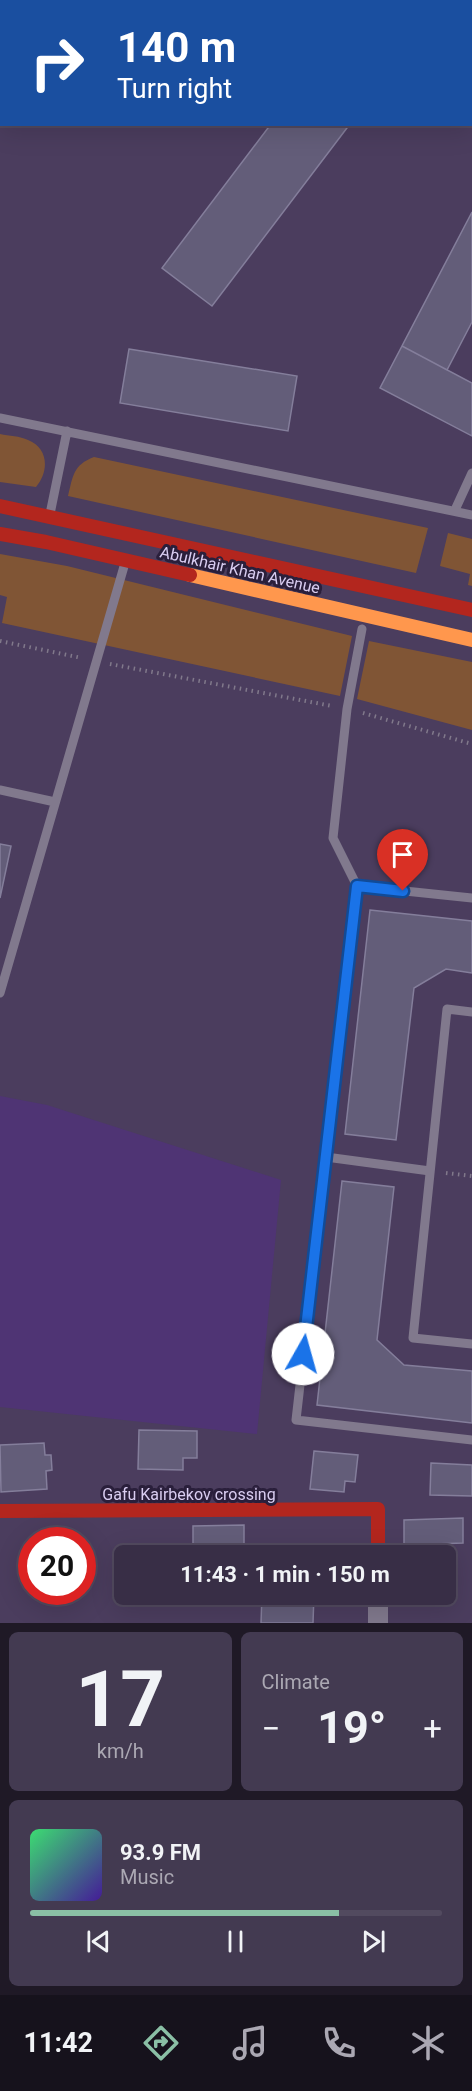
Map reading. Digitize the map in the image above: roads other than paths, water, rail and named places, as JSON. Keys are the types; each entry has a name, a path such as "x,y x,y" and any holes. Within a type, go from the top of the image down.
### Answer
{"main road":[{"name":"Abulkhair Khan Avenue","path":"0,506 472,610"},
{"name":"Abulkhair Khan Avenue","path":"0,534 472,640"},
{"name":"Gafu Kairbekov crossing","path":"0,1511 378,1509 378,1545"}],"street":[{"path":"378,1605 378,1623"}],"lane":[{"path":"0,418 472,515"},
{"path":"49,516 67,431"},
{"path":"455,510 472,472"},
{"path":"0,993 126,561"},
{"path":"362,629 347,709 333,838 357,886 296,1420 472,1440"},
{"path":"0,790 55,802"},
{"path":"357,886 472,898"},
{"path":"472,1012 447,1009 413,1338 472,1344"},
{"path":"326,1157 430,1171"}]}
